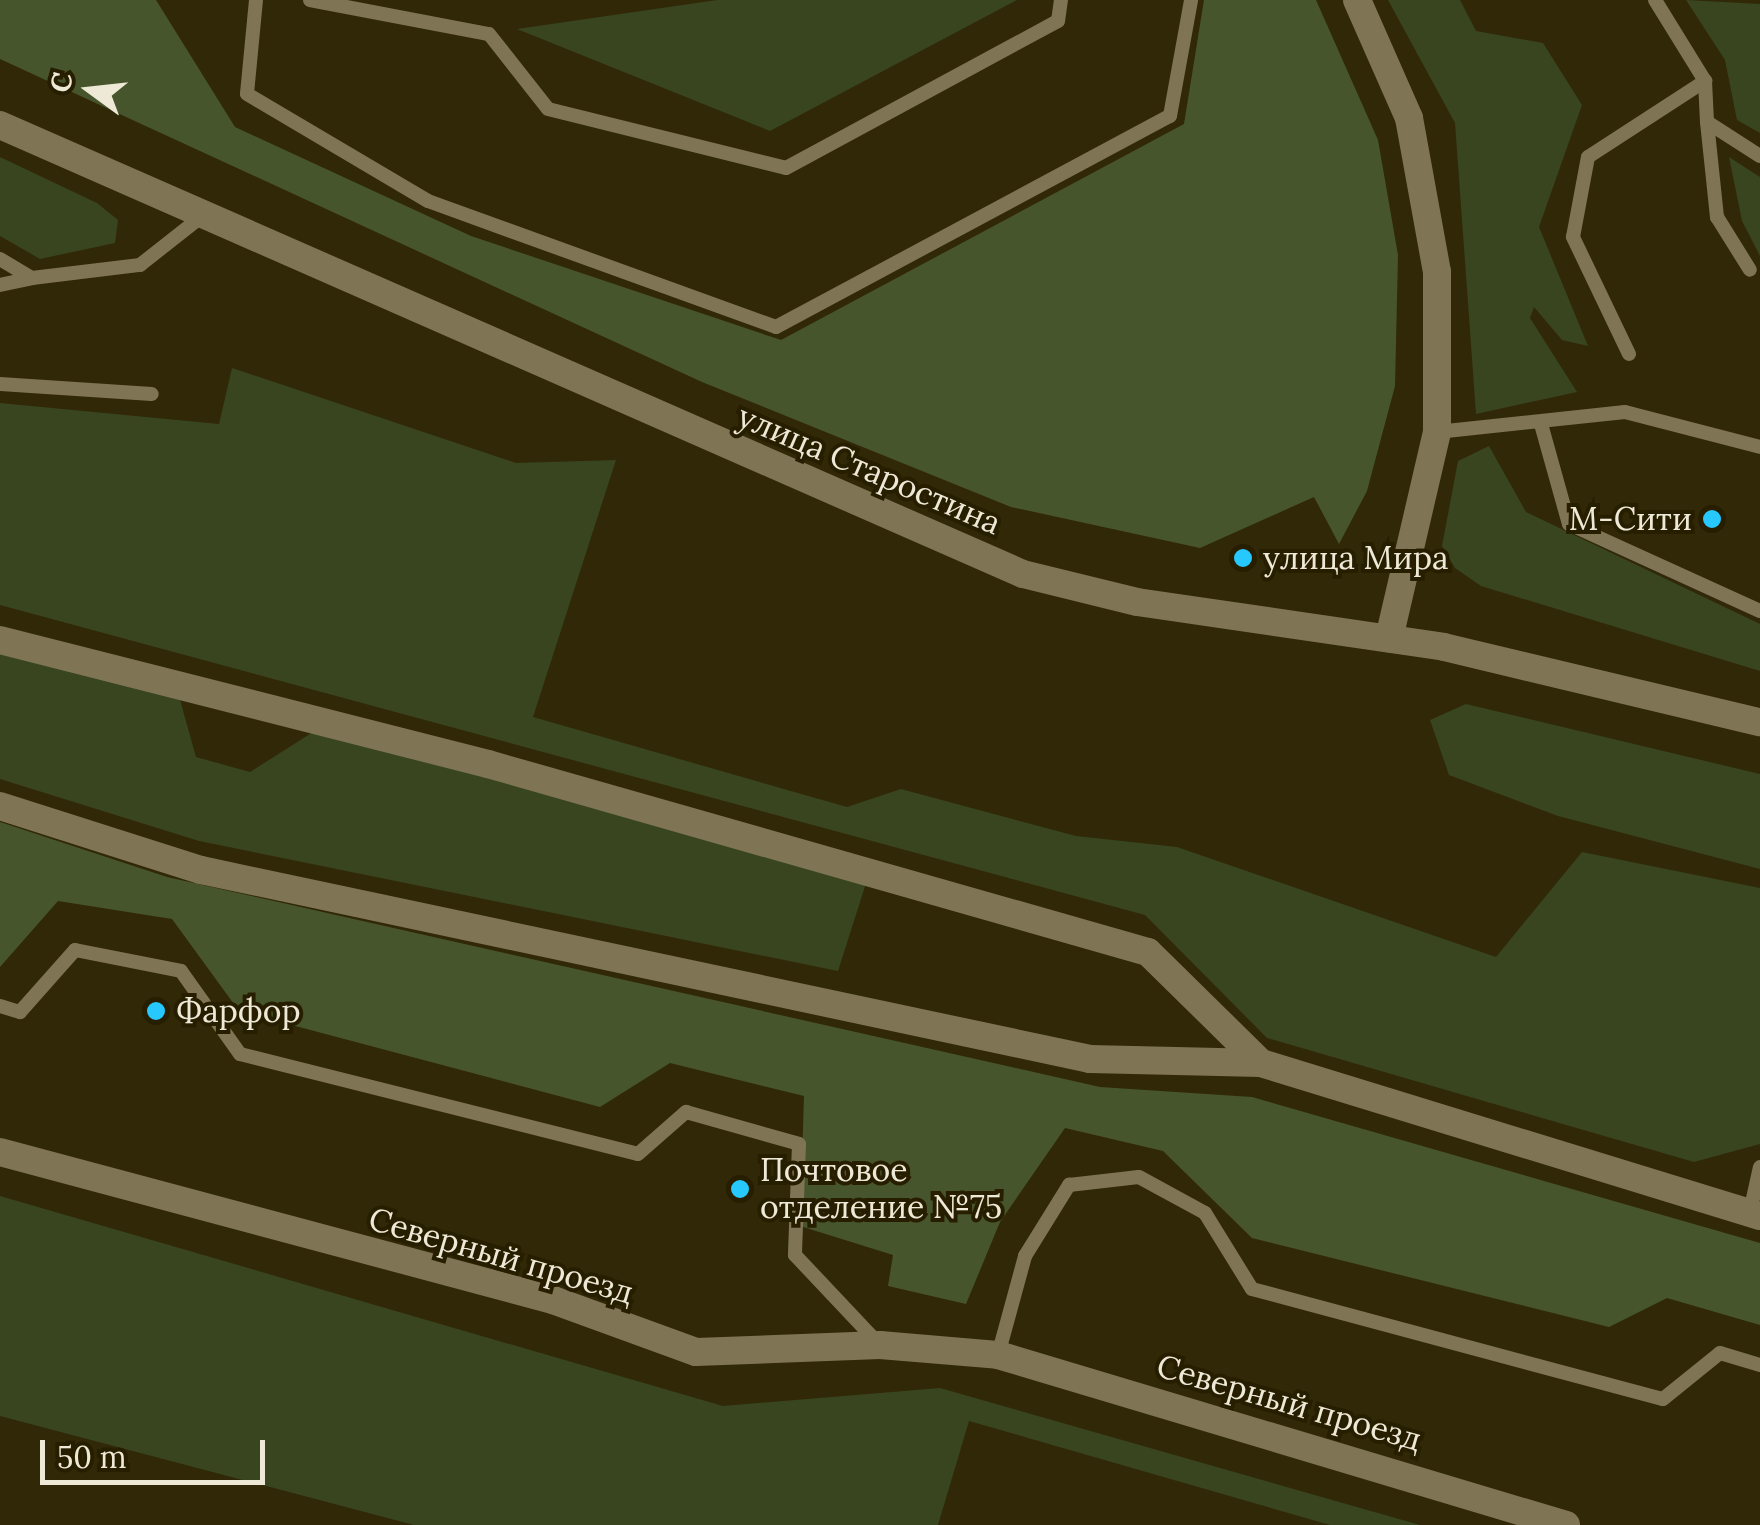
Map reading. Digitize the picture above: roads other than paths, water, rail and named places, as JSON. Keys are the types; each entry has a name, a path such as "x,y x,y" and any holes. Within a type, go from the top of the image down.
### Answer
{"street":[{"path":"1357,0 1410,118 1437,272 1437,432 1389,638"},
{"name":"улица Старостина","path":"0,125 201,217 1024,574 1137,602 1389,638 1760,722"},
{"path":"0,640 488,764 1148,952 1261,1063"},
{"path":"0,806 202,870 1090,1059 1261,1063 1755,1214"},
{"name":"Северный проезд","path":"0,1152 554,1300 696,1352 880,1346 998,1355 1566,1525"}],"lane":[{"path":"256,0 247,94 428,201 776,327 1170,116 1191,0"},
{"path":"310,0 488,34 548,108 786,168 1058,21 1061,0"},
{"path":"1655,0 1704,80 1718,217 1750,270"},
{"path":"1629,354 1573,237 1588,157 1704,80"},
{"path":"1708,122 1760,156"},
{"path":"0,285 140,265 201,217"},
{"path":"0,259 32,278"},
{"path":"0,384 152,394"},
{"path":"1437,432 1626,412 1760,448"},
{"path":"1541,424 1569,524 1760,611"},
{"path":"0,1006 20,1012 74,950 181,970 240,1054 638,1154 686,1112 799,1144 795,1256 880,1346"},
{"path":"1755,1214 1760,1167"},
{"path":"998,1355 1025,1256 1070,1185 1139,1177 1205,1214 1252,1289 1663,1399 1720,1354 1760,1365"}],"place":[{"name":"М-Сити","path":"1712,519"},
{"name":"улица Мира","path":"1243,558"},
{"name":"Фарфор","path":"156,1011"},
{"name":"Почтовое отделение №75","path":"740,1189"}]}
